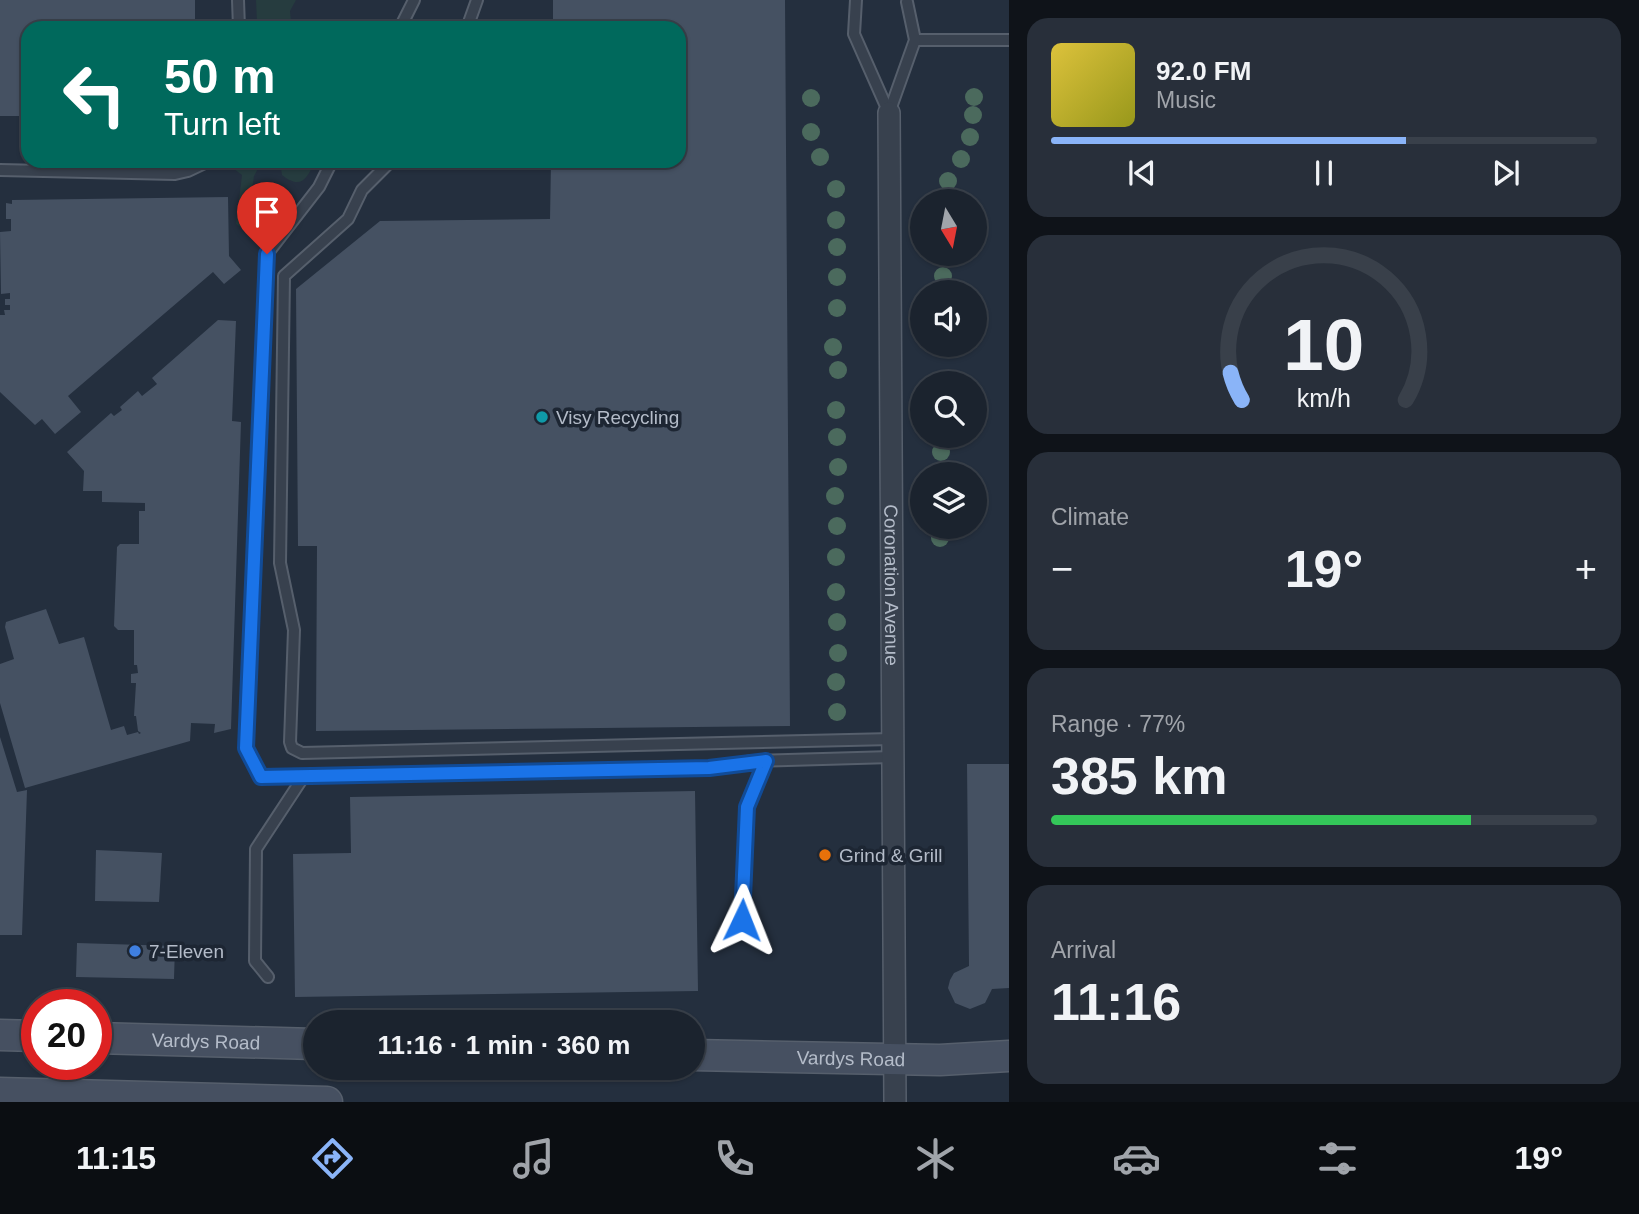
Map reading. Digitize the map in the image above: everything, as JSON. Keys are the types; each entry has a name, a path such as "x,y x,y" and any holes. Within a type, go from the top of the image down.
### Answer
{"main road":[{"path":"0,1035 21,1036"},
{"name":"Vardys Road","path":"112,1038 303,1044"},
{"name":"Vardys Road","path":"705,1055 893,1059 1009,1056"},
{"path":"0,1093 327,1102"}],"street":[{"name":"Coronation Avenue","path":"889,113 895,1102"}],"lane":[{"path":"238,0 239,21"},
{"path":"404,21 414,0"},
{"path":"470,21 477,0"},
{"path":"856,0 854,34 889,113"},
{"path":"889,113 915,40 907,2"},
{"path":"915,40 1009,40"},
{"path":"0,170 175,174 194,168"},
{"path":"328,168 319,187 267,254 246,748 261,777 709,768 892,748"},
{"path":"384,168 362,190 348,219 284,276 280,563 294,630 290,742 292,748 302,753 892,748"},
{"path":"742,920 747,807 766,761"},
{"path":"268,977 255,961 256,849 304,776"}],"green space":[{"path":"256,0 296,0 290,11 291,21 257,21"},
{"path":"258,168 254,176 247,226 242,228 236,224 242,175 234,169"},
{"path":"281,168 312,168 299,182 282,175"}],"building":[{"path":"0,0 195,0 195,21 21,21 21,116 0,116"},
{"name":"Visy Recycling","path":"553,0 785,0 790,726 316,731 317,546 298,546 296,289 380,221 550,219 551,168 686,168 686,21 553,21"},
{"path":"228,197 229,256 241,270 224,284 213,272 68,396 81,412 55,434 42,419 35,425 0,392 0,315 5,315 4,310 10,310 10,305 5,305 5,299 10,299 10,293 1,294 0,232 11,231 11,219 6,219 6,203 12,204 12,200"},
{"path":"218,320 236,321 232,421 241,422 231,729 214,733 215,724 191,723 190,741 25,788 0,703 0,664 14,659 6,622 46,609 59,644 84,637 111,730 124,726 127,735 141,733 134,716 136,683 131,683 131,674 138,673 137,665 134,665 134,630 118,630 114,626 117,547 120,544 139,544 139,511 145,511 145,503 102,502 102,491 83,491 84,471 67,452 111,413 114,416 122,410 120,407 138,391 142,396 157,384 152,378"},
{"path":"0,737 17,792 27,790 22,935 0,935"},
{"path":"967,764 1009,764 1009,988 992,989 985,1003 970,1009 955,1003 948,988 954,973 969,966"},
{"path":"695,791 698,991 295,997 293,854 351,853 350,797"},
{"path":"96,850 162,853 159,902 95,901"},
{"path":"77,943 175,946 174,979 76,977"}],"place":[{"name":"Visy Recycling","path":"542,417"},
{"name":"Grind & Grill","path":"825,855"},
{"name":"7-Eleven","path":"135,951"}],"route":[{"path":"267,254 246,748 261,777 709,768 766,761 747,807 742,920"}]}
